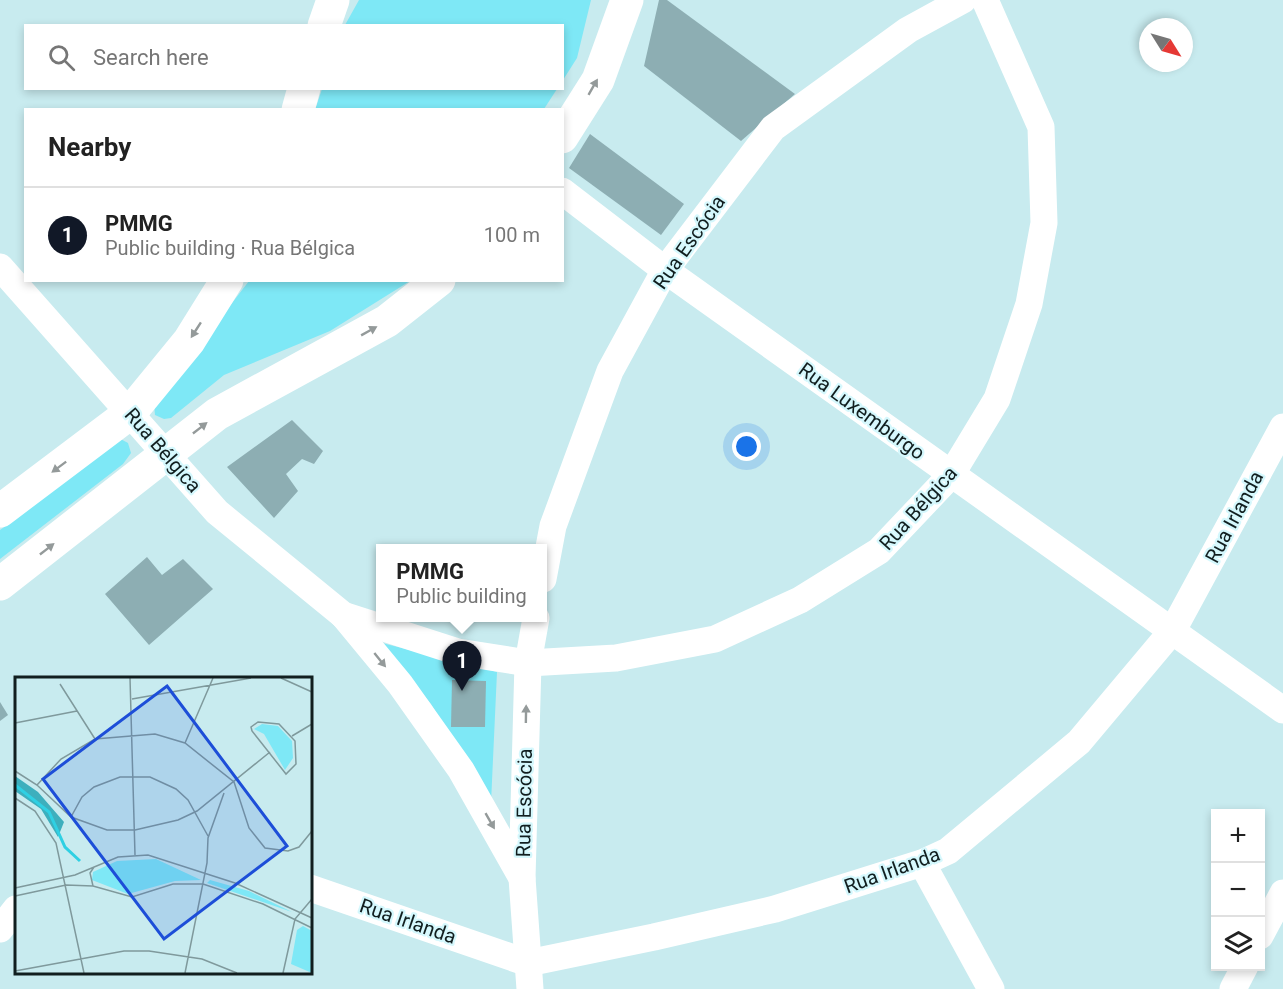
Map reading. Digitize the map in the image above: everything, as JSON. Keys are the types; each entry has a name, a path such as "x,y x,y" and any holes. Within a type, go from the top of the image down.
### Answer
{"street":[{"path":"325,24 333,0"},
{"path":"564,134 597,80 627,0"},
{"name":"Rua Escócia","path":"547,558 553,526 610,371 665,270 773,128 908,30 963,0"},
{"name":"Rua Bélgica","path":"343,615 458,652 528,663 616,658 715,639 800,600 879,551 951,475 997,399 1029,304 1044,223 1041,127 985,0"},
{"path":"299,108 303,90"},
{"name":"Rua Luxemburgo","path":"564,193 665,270 1283,710"},
{"name":"Rua Bélgica","path":"0,267 217,512 343,615 400,684 461,770 522,878"},
{"path":"0,512 130,413 189,341 226,282"},
{"path":"0,584 217,414 387,321 436,282"},
{"name":"Rua Irlanda","path":"312,889 529,976 654,937 775,909 922,863 948,850 1079,742 1173,630 1283,427"},
{"name":"Rua Escócia","path":"529,976 522,878 528,663 535,622"},
{"path":"922,863 991,989"},
{"path":"1265,927 1283,893"},
{"path":"0,929 15,910"},
{"path":"1233,989 1242,971"}],"shaded area":[{"path":"359,0 591,0 577,58 564,78 564,24 346,24"},
{"path":"322,90 556,90 545,108 316,108"},
{"path":"248,282 408,282 330,331 224,375 171,418 164,419 155,415 154,404"},
{"path":"117,437 128,443 131,453 123,464 0,559 0,530"},
{"path":"382,643 497,672 491,803 431,704"}],"building":[{"path":"659,0 667,0 795,94 741,141 644,66"},
{"path":"590,134 684,204 661,235 569,168"},
{"path":"292,420 323,451 314,464 302,459 286,474 298,491 274,518 227,467"},
{"path":"147,557 162,575 183,559 213,589 149,645 105,594"},
{"path":"452,680 486,681 485,727 451,727"},
{"path":"0,702 8,715 0,721"}],"place":[{"name":"PMMG","path":"462,691"}]}
